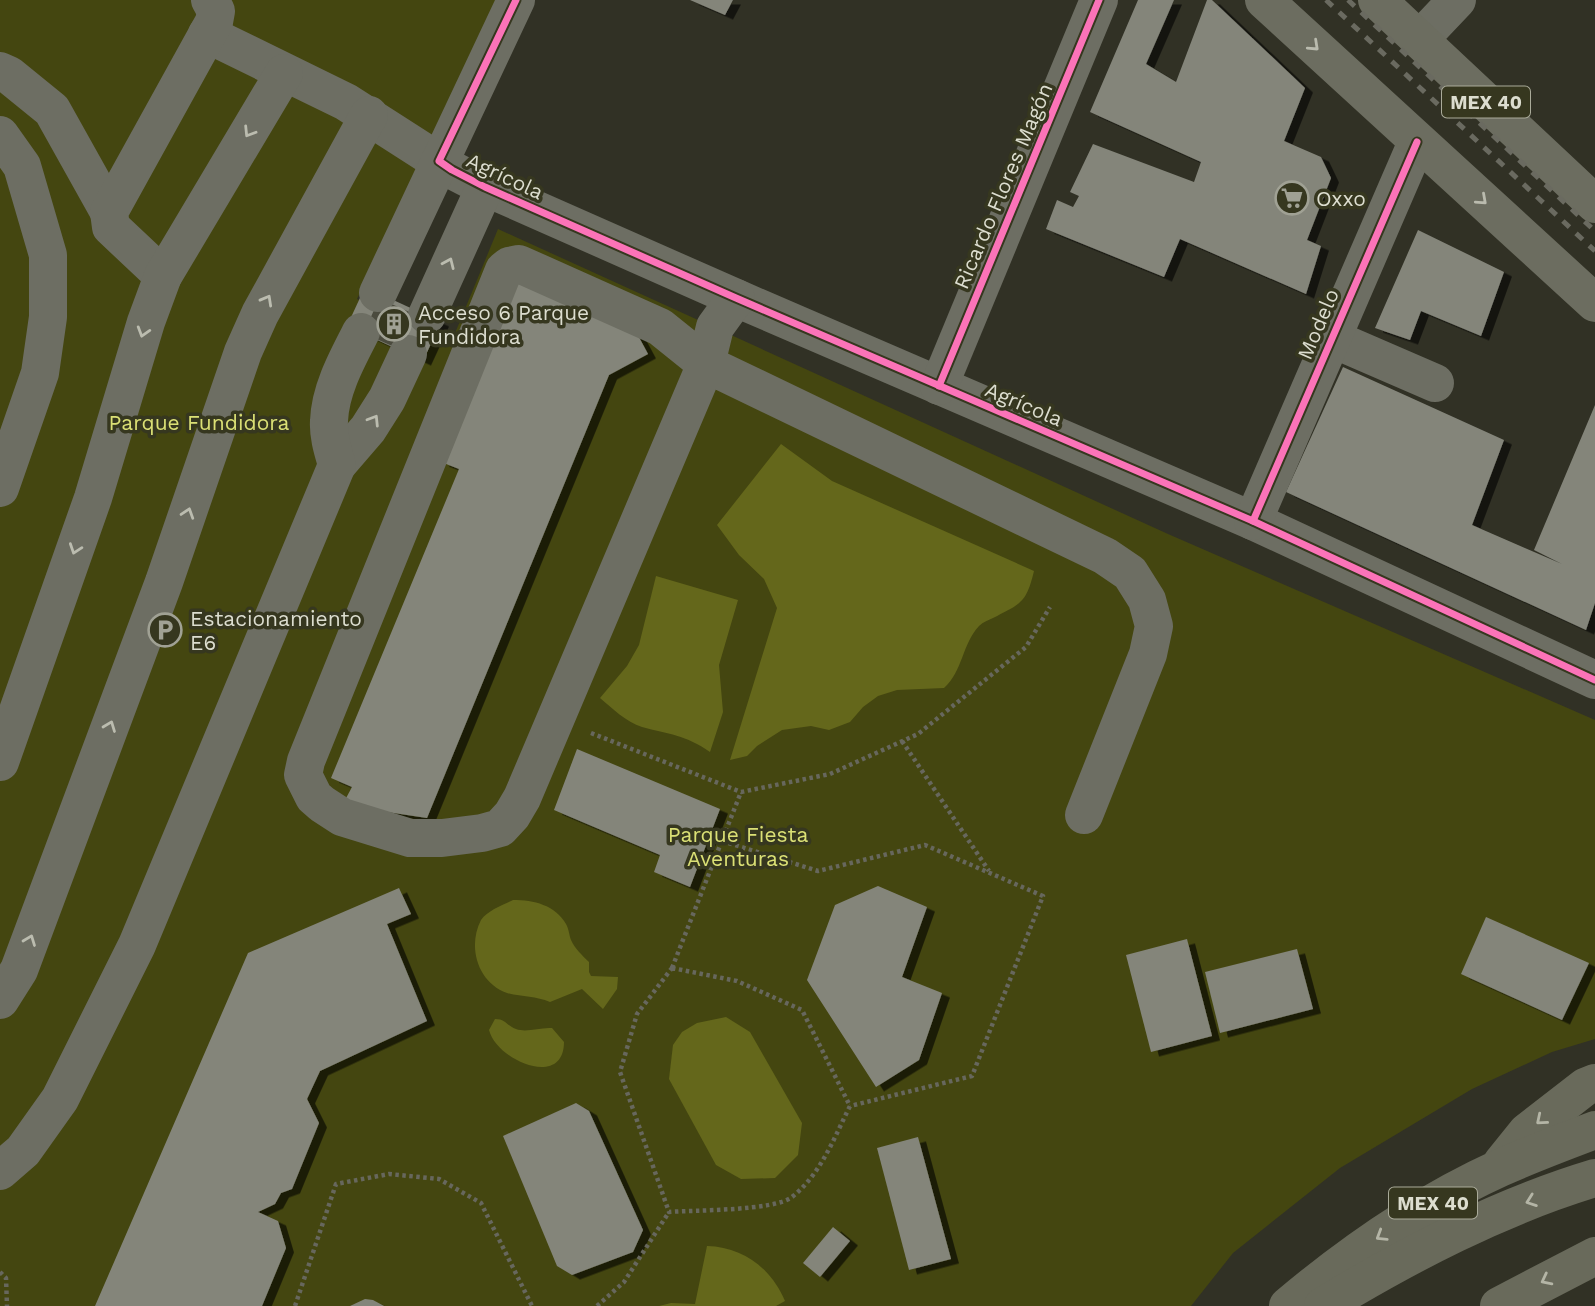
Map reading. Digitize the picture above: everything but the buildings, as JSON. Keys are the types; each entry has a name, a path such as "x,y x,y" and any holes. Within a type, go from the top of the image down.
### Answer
{"highway":[{"path":"1498,1169 1527,1132 1585,1087 1595,1083"},
{"name":"MEX 40","path":"1288,1306 1368,1244 1430,1204 1498,1169 1595,1130"},
{"path":"1324,1306 1378,1273 1447,1238 1518,1206 1595,1178"},
{"path":"1499,1306 1595,1256"}],"main road":[{"path":"1264,0 1595,303"},
{"name":"MEX 40","path":"1377,0 1595,204"}],"street":[{"path":"458,173 401,304 458,173 516,0"},
{"name":"Ricardo Flores Magón","path":"939,386 1100,0"},
{"path":"1420,39 1457,0"},
{"path":"109,212 209,17"},
{"name":"Agrícola","path":"209,17 284,73 369,115 458,173 736,299 1253,521 1595,680"},
{"path":"0,71 9,75 52,110 109,212 111,227 163,276"},
{"path":"0,762 93,498 146,322 163,276 284,73"},
{"path":"0,1000 19,970 140,647 243,352 260,314 369,115"},
{"path":"0,135 22,166 48,255 48,317 40,373 0,488"},
{"name":"Modelo","path":"1253,521 1417,142"},
{"path":"736,299 715,327 706,364 512,815 500,828 482,833 442,838 410,838 342,817 314,797 303,775 306,761 504,271 509,266 519,264 643,318 672,336 706,364 1105,556 1130,573 1147,600 1154,626 1148,654 1084,815"},
{"path":"1331,338 1435,383"},
{"path":"0,1171 23,1151 60,1099 137,945 337,465 349,415 383,342"}],"path":[{"path":"591,733 741,792 830,774 918,734 1026,648 1049,607"},
{"path":"902,741 991,873"},
{"path":"669,1212 620,1072 636,1014 672,968 741,792"},
{"path":"722,841 818,871 925,845 1044,896 972,1076 850,1106"},
{"path":"672,968 737,981 802,1010 850,1106"},
{"path":"669,1212 751,1208 790,1199 820,1168 850,1106"},
{"path":"295,1306 337,1184 388,1174 439,1179 481,1203 532,1306"},
{"path":"597,1306 624,1282 669,1212"},
{"path":"0,1272 6,1278 7,1306"}],"green space":[{"name":"Parque Fiesta Aventuras","path":"0,0 504,0 357,299 451,343 498,229 1168,534 1595,720 1595,1039 1552,1052 1472,1089 1340,1168 1233,1253 1191,1306 0,1306"}],"shaded area":[{"path":"781,444 832,481 1034,571 1021,601 982,623 973,633 955,674 944,688 897,690 878,696 863,707 850,722 829,730 811,726 782,730 747,756 730,760 777,608 764,579 739,555 717,525"},
{"path":"656,576 738,600 719,665 723,712 710,752 685,738 636,725 600,698 627,666 639,645"},
{"path":"513,900 529,901 556,912 566,924 571,940 589,962 591,976 618,977 617,989 603,1009 582,989 550,1002 507,993 497,988 482,973 475,952 481,920 496,908"},
{"path":"726,1017 750,1032 802,1123 798,1155 775,1178 741,1179 716,1165 669,1079 673,1045 682,1032 697,1023"},
{"path":"495,1019 520,1030 552,1028 564,1042 561,1056 553,1064 542,1067 516,1060 504,1052 489,1030"},
{"path":"707,1246 732,1250 764,1269 785,1301 776,1306 659,1306 671,1303 695,1304"}],"tunnel":[{"path":"381,341 398,303"}],"railway":[{"path":"1326,0 1595,251"},
{"path":"1348,0 1595,231"}],"cycle path":[{"path":"516,0 439,161 452,170 736,298 1253,521 1595,680"},
{"path":"939,386 1099,0"},
{"path":"1253,521 1417,142"}],"place":[{"name":"Oxxo","path":"1292,198"},
{"name":"Acceso 6 Parque Fundidora","path":"394,324"},
{"name":"Estacionamiento E6","path":"165,630"}],"park label":[{"name":"Parque Fundidora","path":"199,422"}]}
